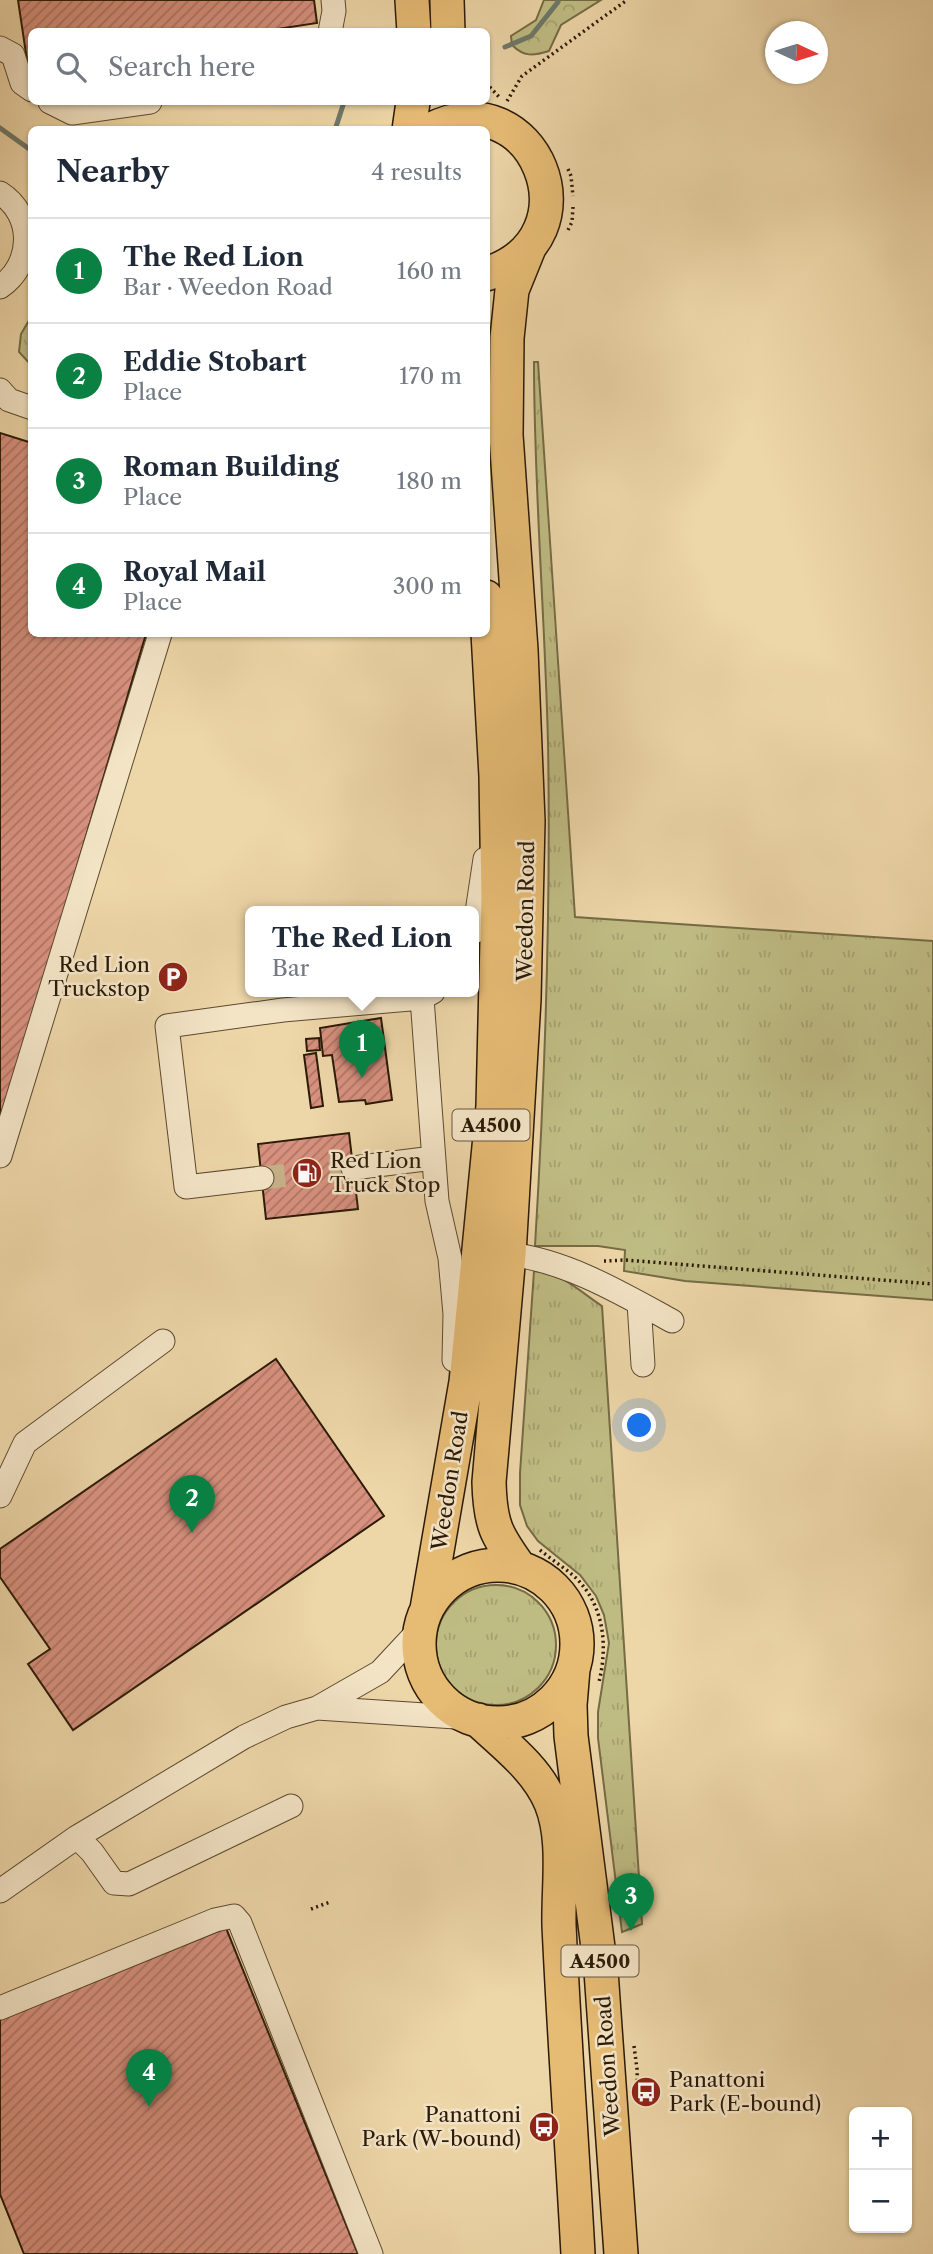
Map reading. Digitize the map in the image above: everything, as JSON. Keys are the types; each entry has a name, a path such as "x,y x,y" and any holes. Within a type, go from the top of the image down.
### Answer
{"highway":[{"path":"412,0 414,28"},
{"path":"447,0 448,28"},
{"path":"409,126 412,105"},
{"path":"438,126 495,108"},
{"name":"Weedon Road","path":"495,108 513,132 530,147 541,166 547,187 547,209 541,230 529,248 513,290 507,338 506,435 521,650 528,821 524,999 509,1254 489,1482 490,1510 501,1542 528,1558"},
{"path":"490,273 517,260 529,248"},
{"name":"Weedon Road","path":"424,1619 466,1382 493,1106 498,909 496,776 488,637"},
{"name":"A4500","path":"528,1558 538,1576 553,1588 570,1612 585,1678 537,1712 511,1722 492,1723 475,1719 449,1706 430,1684 421,1662 419,1640 424,1619 442,1588 465,1572 528,1558"},
{"name":"Weedon Road","path":"585,1678 570,1705 571,1736 601,1971 621,2254"},
{"name":"Weedon Road","path":"475,1719 530,1770 545,1790 553,1807 558,1837 559,1921 578,2254"}],"street":[{"path":"331,28 334,11 332,0"},
{"path":"0,48 13,55 22,83 28,87"},
{"path":"56,105 72,113 129,105"},
{"path":"1,288 25,265 24,222 16,205"},
{"path":"0,390 9,400 28,407"},
{"path":"0,1156 159,637"},
{"path":"479,911 496,776"},
{"path":"262,1178 186,1187 167,1026 408,997"},
{"path":"427,997 433,1158 437,1201 450,1258 454,1314 452,1470"},
{"path":"353,1167 433,1158"},
{"path":"509,1254 528,1256 604,1283 672,1321"},
{"path":"639,1303 643,1365"},
{"path":"0,1496 25,1443 163,1340"},
{"path":"3,1882 244,1737 286,1717 317,1708 380,1672 424,1619"},
{"path":"317,1708 475,1719"},
{"path":"77,1836 114,1883 128,1884 291,1806"},
{"path":"0,2008 215,1920 234,1916 240,1923 371,2254"}],"path":[{"path":"495,108 522,76 627,0"},
{"path":"563,160 574,190 572,222 567,232"},
{"path":"594,1261 625,1260 933,1284"},
{"path":"528,1558 576,1578 590,1595 601,1620 604,1646 585,1678"},
{"path":"311,1909 330,1902"},
{"path":"634,2043 638,2102"}],"green space":[{"path":"544,0 601,0 561,25 549,51 533,54 516,49 512,45 511,36 536,20"},
{"path":"28,322 28,362 19,352 21,334"},
{"path":"534,362 538,362 575,917 933,941 933,1300 685,1281 624,1271 625,1250 598,1246 535,1246 542,1121 549,806"},
{"path":"534,1271 562,1279 602,1306 642,1924 622,1932 598,1738 598,1712 609,1643 604,1615 596,1596 580,1575 538,1541 527,1526 520,1505"},
{"path":"496,1585 519,1590 538,1603 551,1622 556,1645 551,1668 538,1687 519,1700 496,1705 473,1700 454,1687 441,1668 436,1645 441,1622 454,1603 473,1590"}],"building":[{"path":"18,0 314,0 317,23 284,28 28,28 28,67"},
{"path":"0,433 28,442 28,637 145,637 0,1126"},
{"path":"381,1018 392,1100 366,1104 365,1100 339,1102 332,1055 323,1056 320,1028"},
{"path":"319,1038 320,1050 307,1051 306,1039"},
{"path":"316,1053 323,1106 311,1108 304,1055"},
{"name":"Red Lion Truck Stop","path":"349,1133 358,1209 266,1219 258,1144"},
{"path":"276,1359 384,1516 73,1730 28,1664 50,1649 0,1577 0,1549"},
{"path":"226,1928 358,2254 24,2254 0,2194 0,2020"}],"waterway":[{"path":"505,47 531,36 558,2"},
{"path":"336,126 343,105"},
{"path":"0,128 28,148"}],"tunnel":[{"path":"262,1178 353,1168"}],"place":[{"name":"Red Lion Truckstop","path":"173,977"},
{"name":"The Red Lion","path":"362,1078"},
{"name":"Red Lion Truck Stop","path":"307,1173"},
{"name":"Eddie Stobart","path":"192,1533"},
{"name":"Roman Building","path":"631,1931"},
{"name":"Panattoni Park (E-bound)","path":"646,2092"},
{"name":"Royal Mail","path":"149,2107"},
{"name":"Panattoni Park (W-bound)","path":"544,2127"}]}
